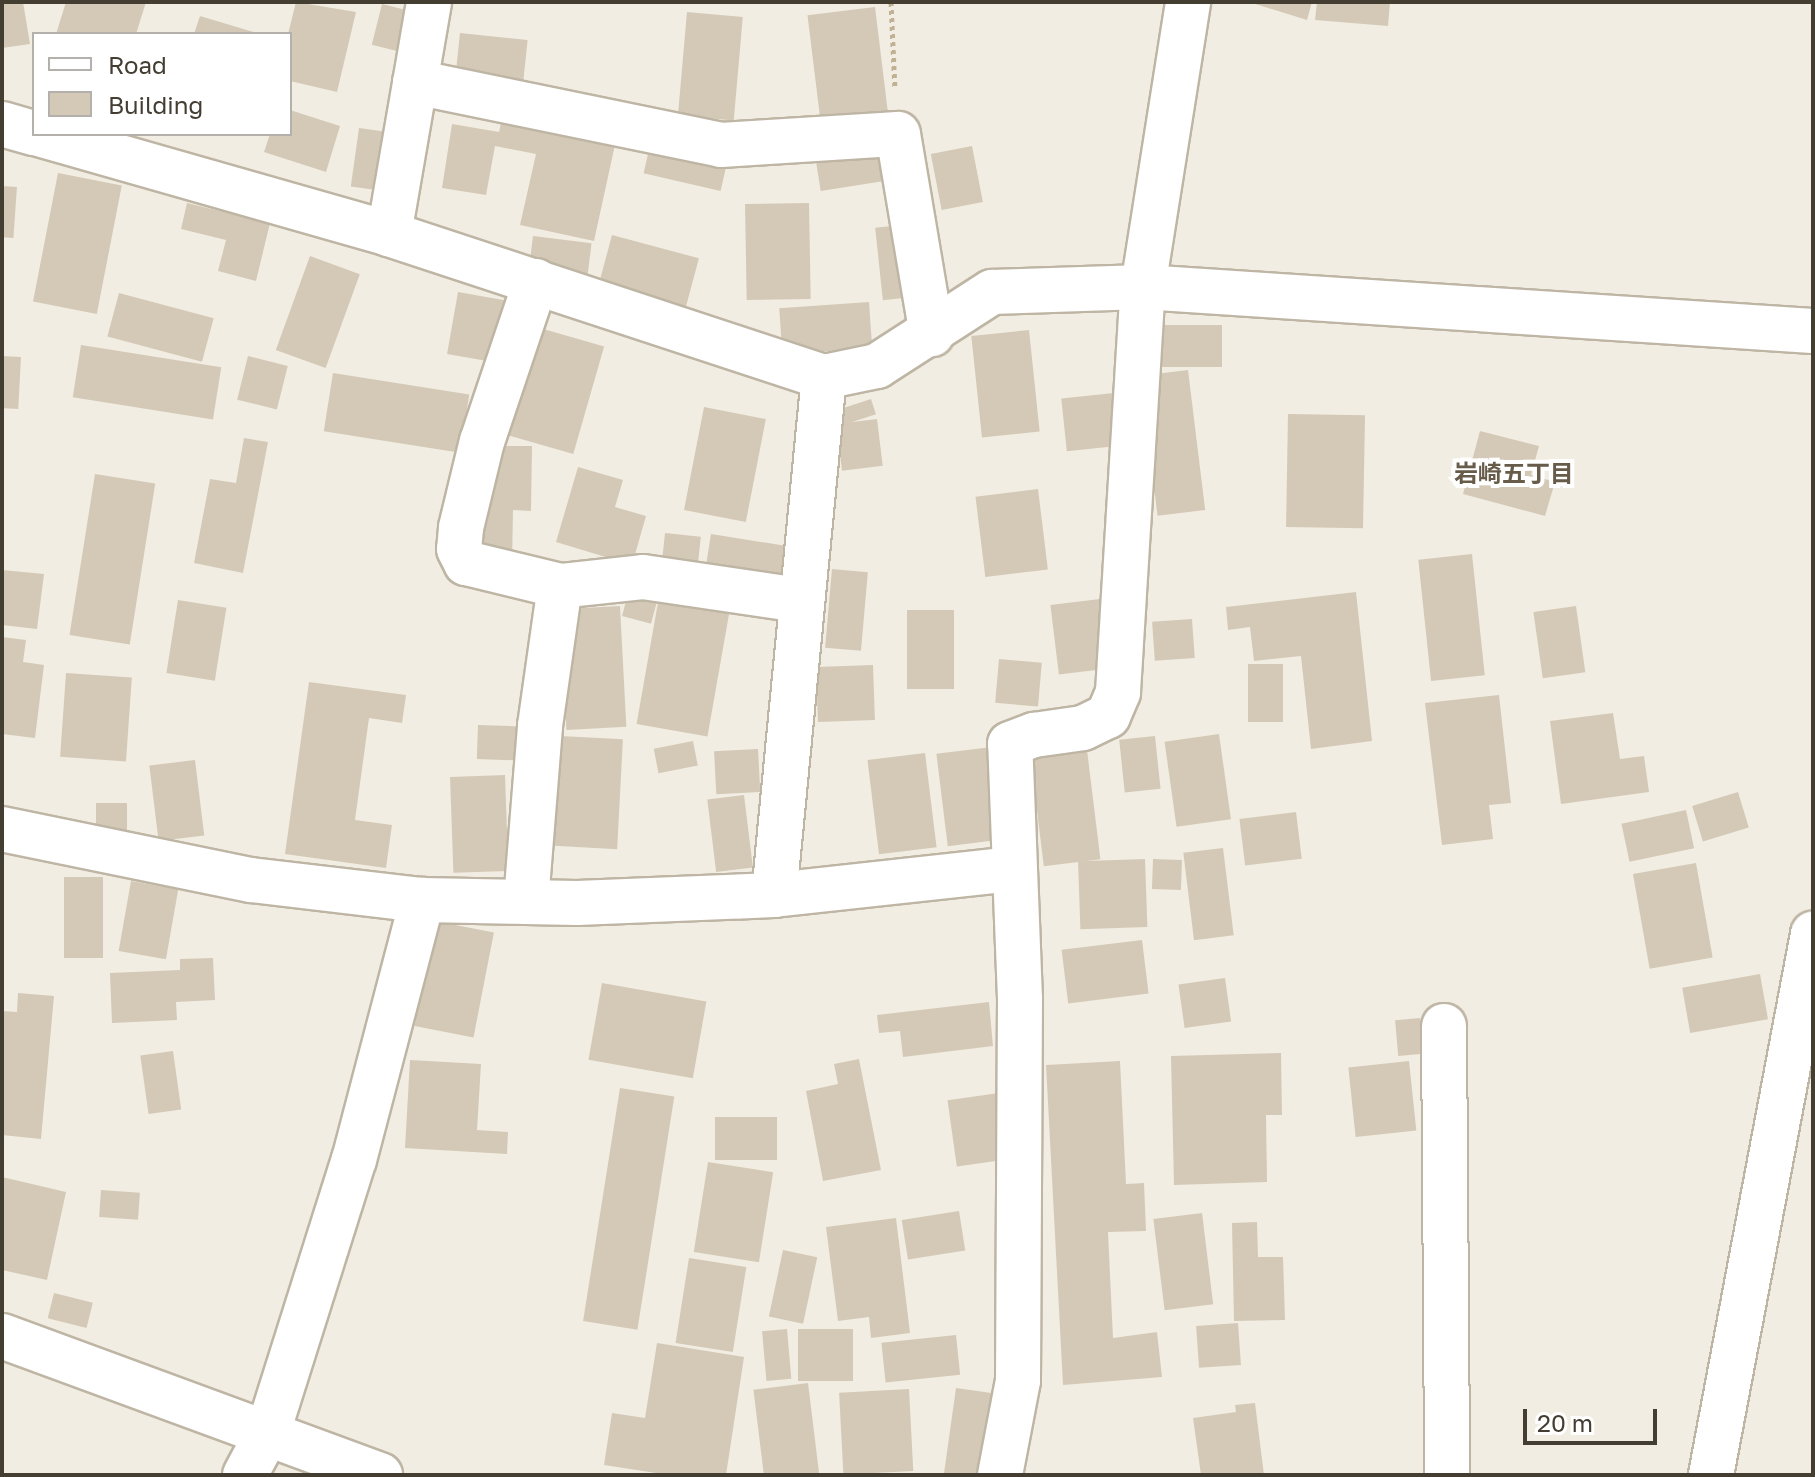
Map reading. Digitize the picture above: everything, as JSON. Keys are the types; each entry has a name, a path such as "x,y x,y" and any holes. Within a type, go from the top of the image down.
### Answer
{"street":[{"path":"389,234 429,2"},
{"path":"1000,1475 1018,1381 1020,999 1010,744 1034,735 1083,728 1108,716 1118,692 1143,287 1188,2"},
{"path":"415,82 721,145 898,134 932,334"},
{"path":"2,124 32,132"},
{"path":"46,136 389,234 824,377 877,366 932,334 992,292 1143,287 1813,331"},
{"path":"536,281 482,441 459,549 466,563 560,586 643,577 799,600"},
{"path":"774,895 799,600 824,377"},
{"path":"526,901 540,726 560,586"},
{"path":"2,829 251,880 422,900 526,901 774,895 1014,869"},
{"path":"245,1475 268,1432 354,1160 422,900"},
{"path":"1711,1475 1813,934"},
{"path":"1444,1026 1447,1475"},
{"path":"2,1336 380,1475"}],"path":[{"path":"891,2 898,134"}],"building":[{"path":"2,2 23,2 30,44 2,48"},
{"path":"66,2 146,2 137,32 57,32"},
{"path":"296,2 356,12 337,92 292,81 292,32 288,32"},
{"path":"1249,2 1312,2 1307,20"},
{"path":"1317,2 1390,2 1388,26 1315,20"},
{"path":"382,4 419,13 409,54 372,45"},
{"path":"875,7 889,122 822,130 808,15"},
{"path":"687,12 743,17 734,120 678,116"},
{"path":"200,16 254,32 195,32"},
{"path":"460,33 528,40 523,84 455,77"},
{"path":"505,106 618,131 594,241 520,225 536,154 495,146 486,195 442,188 452,124 499,132"},
{"path":"292,111 340,126 326,172 264,152 269,136 292,136"},
{"path":"359,128 401,134 392,192 351,186"},
{"path":"651,141 728,159 721,191 644,173"},
{"path":"888,143 894,180 821,191 815,155"},
{"path":"972,146 983,202 942,210 931,154"},
{"path":"58,173 122,185 97,314 33,302"},
{"path":"2,186 17,187 13,238 2,237"},
{"path":"187,203 270,223 256,281 218,271 226,240 181,229"},
{"path":"809,203 811,299 747,300 745,204"},
{"path":"910,224 918,297 883,300 875,228"},
{"path":"612,235 699,258 686,308 599,284"},
{"path":"533,236 592,243 588,275 529,268"},
{"path":"310,256 360,274 326,368 276,350"},
{"path":"458,292 512,302 501,364 447,354"},
{"path":"119,293 214,318 202,362 107,336"},
{"path":"869,302 872,348 782,354 779,308"},
{"path":"1145,325 1222,325 1222,367 1145,367"},
{"path":"533,326 604,346 573,454 502,434"},
{"path":"1029,330 1040,431 982,438 971,336"},
{"path":"81,345 221,367 213,420 73,397"},
{"path":"2,356 21,357 18,409 2,408"},
{"path":"248,356 288,366 277,410 237,400"},
{"path":"1188,370 1205,510 1158,516 1140,376"},
{"path":"333,373 469,395 460,453 324,431"},
{"path":"1114,393 1120,446 1067,451 1061,399"},
{"path":"871,399 876,414 845,424 840,409"},
{"path":"704,407 766,419 746,522 684,510"},
{"path":"1288,414 1365,415 1363,528 1286,527"},
{"path":"877,419 883,466 842,471 836,424"},
{"path":"1480,431 1539,446 1531,475 1555,482 1545,516 1463,494"},
{"path":"244,438 268,442 243,573 194,563 210,479 236,483"},
{"path":"484,446 532,446 531,511 513,510 512,565 483,565"},
{"path":"578,467 623,480 615,507 646,516 632,565 556,542"},
{"path":"95,474 155,484 130,645 70,635"},
{"path":"1038,489 1048,569 985,577 975,497"},
{"path":"665,533 701,537 697,578 661,574"},
{"path":"711,534 802,548 795,594 704,579"},
{"path":"1472,554 1485,675 1431,681 1418,560"},
{"path":"832,569 868,572 861,651 825,648"},
{"path":"2,570 44,574 37,629 2,625"},
{"path":"629,590 658,598 651,624 622,616"},
{"path":"660,591 731,604 707,736 637,724"},
{"path":"1356,592 1372,741 1311,749 1301,656 1254,661 1250,627 1228,630 1226,607"},
{"path":"1100,599 1109,668 1059,675 1050,605"},
{"path":"178,600 226,608 215,681 166,673"},
{"path":"620,606 626,727 566,730 560,609"},
{"path":"1576,606 1585,672 1543,678 1533,612"},
{"path":"907,610 954,610 954,689 907,689"},
{"path":"1192,619 1195,658 1155,661 1152,622"},
{"path":"2,637 26,640 23,662 44,665 35,738 2,734"},
{"path":"999,659 1042,663 1038,707 995,703"},
{"path":"1248,664 1283,664 1283,722 1248,722"},
{"path":"873,665 875,720 818,722 816,667"},
{"path":"66,673 132,678 126,761 60,757"},
{"path":"309,682 406,695 402,723 369,718 355,820 392,825 386,868 285,854"},
{"path":"1499,695 1511,803 1489,805 1493,839 1442,845 1425,703"},
{"path":"1613,713 1620,759 1644,756 1649,792 1561,804 1550,721"},
{"path":"478,725 527,727 526,761 477,759"},
{"path":"1219,734 1231,819 1177,827 1165,742"},
{"path":"560,736 623,739 617,849 554,846"},
{"path":"1155,736 1161,789 1125,792 1119,740"},
{"path":"693,741 698,766 659,773 654,749"},
{"path":"992,747 1003,839 948,846 936,754"},
{"path":"758,749 760,792 716,794 714,751"},
{"path":"1087,750 1100,859 1044,866 1030,757"},
{"path":"925,753 937,847 879,854 867,760"},
{"path":"195,760 204,835 159,841 149,766"},
{"path":"505,775 508,871 453,873 450,777"},
{"path":"1738,792 1749,827 1703,841 1692,806"},
{"path":"744,795 753,867 716,872 707,800"},
{"path":"96,803 127,803 127,831 96,831"},
{"path":"1686,810 1694,848 1630,862 1621,824"},
{"path":"1296,812 1302,859 1245,866 1239,819"},
{"path":"1223,848 1234,935 1194,940 1183,853"},
{"path":"1145,859 1147,927 1080,929 1078,861"},
{"path":"1153,859 1182,860 1181,890 1152,889"},
{"path":"1696,863 1713,958 1650,969 1633,874"},
{"path":"64,877 103,877 103,958 64,958"},
{"path":"131,881 178,889 166,959 119,951"},
{"path":"435,921 494,932 473,1037 415,1026"},
{"path":"1142,940 1149,994 1068,1003 1062,950"},
{"path":"213,958 215,1000 176,1002 177,1020 112,1023 110,973 180,970 180,959"},
{"path":"1760,974 1768,1019 1690,1033 1682,988"},
{"path":"1225,978 1231,1022 1185,1028 1178,985"},
{"path":"602,983 706,1001 693,1078 588,1060"},
{"path":"18,993 54,996 41,1139 2,1135 2,1011 17,1012"},
{"path":"989,1002 993,1046 903,1057 900,1031 879,1033 877,1015"},
{"path":"1420,1018 1423,1054 1398,1056 1395,1020"},
{"path":"173,1051 181,1109 149,1114 140,1056"},
{"path":"1281,1053 1282,1115 1266,1115 1267,1182 1174,1185 1171,1056"},
{"path":"859,1059 881,1170 823,1181 806,1091 838,1084 834,1064"},
{"path":"410,1060 481,1064 477,1130 508,1132 507,1154 405,1148"},
{"path":"1120,1061 1126,1184 1144,1183 1146,1231 1108,1232 1113,1338 1157,1332 1162,1377 1063,1385 1046,1065"},
{"path":"1409,1061 1416,1131 1356,1137 1348,1067"},
{"path":"620,1088 674,1097 637,1330 583,1321"},
{"path":"999,1093 1008,1159 957,1167 948,1100"},
{"path":"715,1117 777,1117 777,1160 715,1160"},
{"path":"708,1162 773,1172 759,1262 694,1252"},
{"path":"2,1177 66,1192 47,1280 2,1270"},
{"path":"101,1190 140,1193 138,1220 99,1217"},
{"path":"959,1211 965,1251 908,1260 902,1220"},
{"path":"1202,1213 1213,1304 1165,1310 1153,1219"},
{"path":"896,1218 910,1333 871,1338 869,1317 838,1321 826,1227"},
{"path":"1257,1222 1258,1257 1283,1257 1285,1320 1234,1321 1232,1223"},
{"path":"783,1250 817,1257 803,1324 769,1317"},
{"path":"689,1258 746,1267 733,1352 676,1343"},
{"path":"54,1293 93,1303 87,1328 48,1318"},
{"path":"1238,1323 1241,1365 1199,1368 1196,1326"},
{"path":"787,1329 791,1379 766,1381 762,1331"},
{"path":"798,1329 853,1329 853,1381 798,1381"},
{"path":"956,1335 960,1375 886,1383 881,1343"},
{"path":"657,1343 744,1357 726,1475 669,1475 604,1465 612,1413 645,1418"},
{"path":"808,1383 819,1475 764,1475 753,1390"},
{"path":"956,1388 999,1394 987,1475 944,1475"},
{"path":"909,1389 913,1471 843,1475 839,1393"},
{"path":"1255,1403 1264,1475 1201,1475 1193,1418 1236,1412 1235,1405"}],"district":[{"name":"岩崎五丁目","path":"1514,473"}]}
